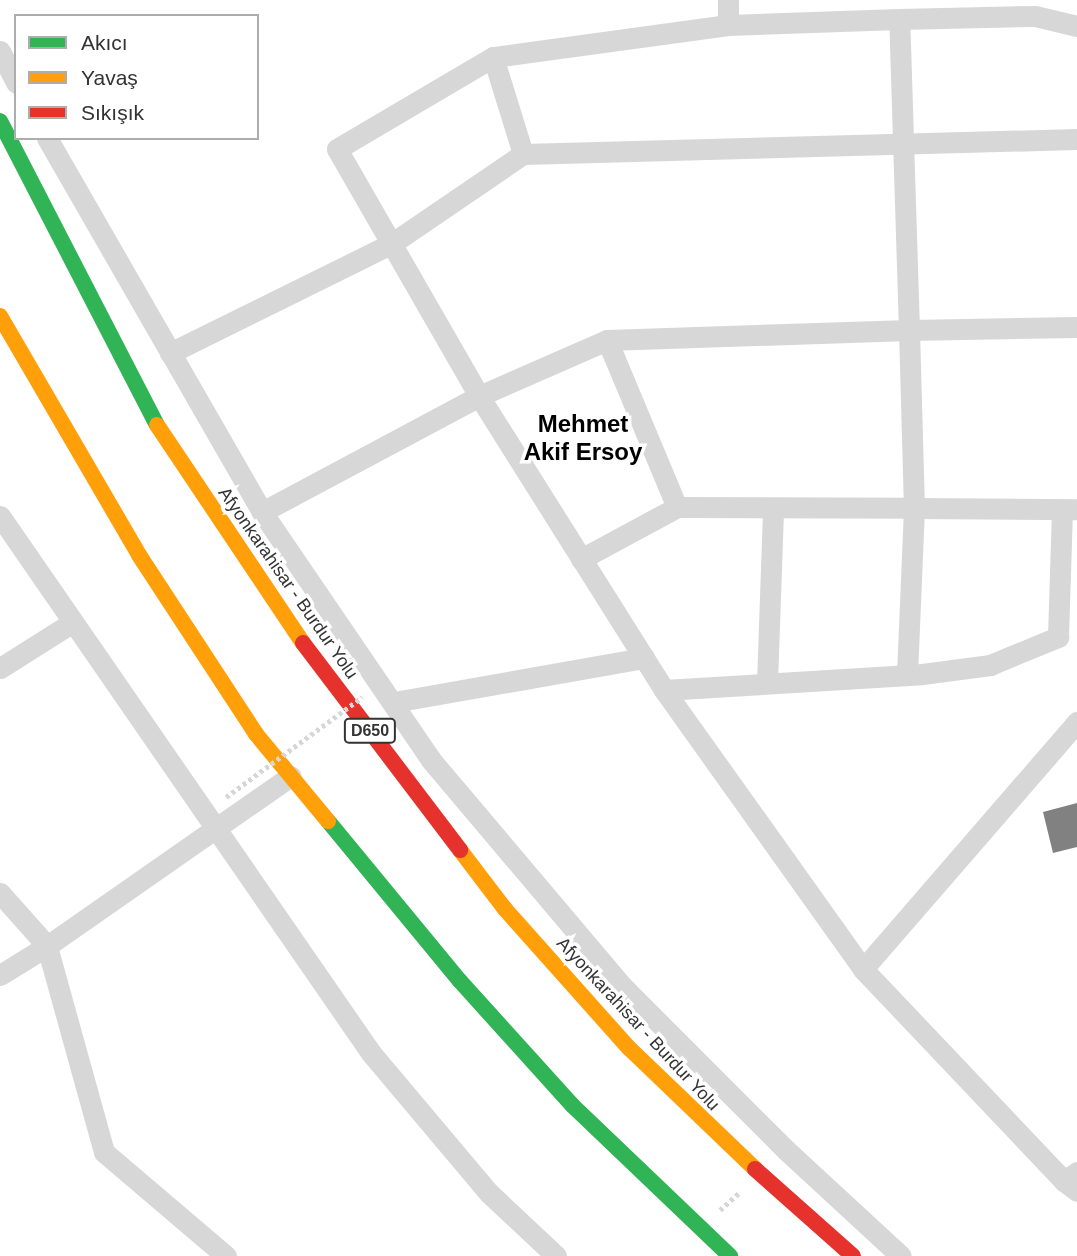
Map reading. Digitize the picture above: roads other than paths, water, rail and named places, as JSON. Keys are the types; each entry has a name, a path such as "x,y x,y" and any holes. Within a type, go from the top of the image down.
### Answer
{"highway":[{"name":"Afyonkarahisar - Burdur Yolu","path":"0,121 160,431 286,621 505,909 611,1028 715,1133 853,1256"},
{"path":"0,316 139,555 257,734 460,981 572,1105 730,1256"}],"street":[{"path":"728,0 728,25"},
{"path":"1073,1182 863,969 664,690 479,396 337,149 492,57 728,25 899,19 1032,8 1077,26"},
{"path":"899,19 914,509 907,675"},
{"path":"0,51 14,79"},
{"path":"492,57 523,154"},
{"path":"170,354 391,244 523,154 1077,139"},
{"path":"48,140 262,512 394,702 430,760 622,986 786,1150 901,1256"},
{"path":"262,512 479,396 607,340 1077,327"},
{"path":"607,340 677,507"},
{"path":"582,559 677,507 1069,509 1058,637 990,665 907,675 664,690"},
{"path":"767,683 773,508"},
{"path":"0,516 214,830 371,1053 489,1193 556,1256"},
{"path":"0,668 73,622"},
{"path":"394,702 644,659"},
{"path":"863,969 1077,722"},
{"path":"0,975 47,946 291,776"},
{"path":"0,893 47,946 104,1153 226,1256"}],"district":[{"name":"Mehmet Akif Ersoy","path":"583,438"}]}
